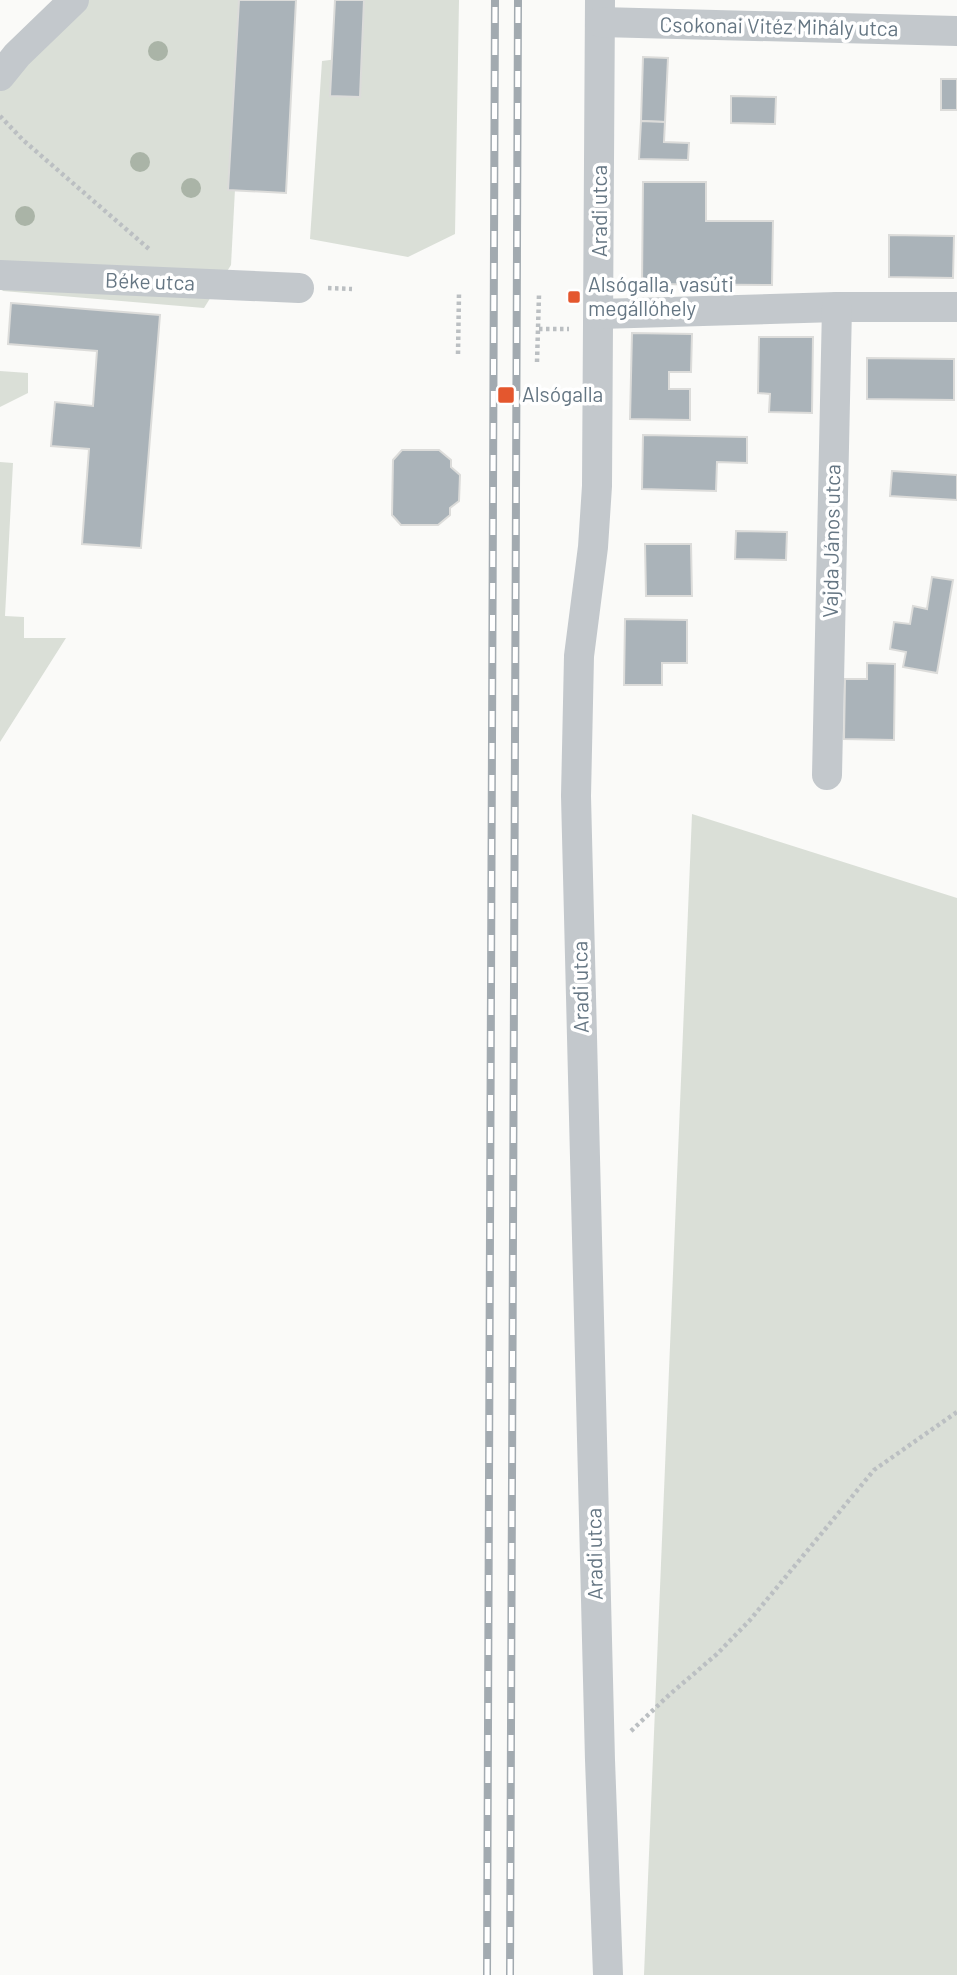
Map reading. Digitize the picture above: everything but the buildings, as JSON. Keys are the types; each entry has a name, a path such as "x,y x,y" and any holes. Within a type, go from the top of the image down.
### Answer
{"street":[{"path":"0,76 17,55 75,0"},
{"name":"Csokonai Vitéz Mihály utca","path":"600,11 957,31"},
{"name":"Aradi utca","path":"600,11 597,486 593,547 579,656 576,796 600,1760 608,1975"},
{"name":"Béke utca","path":"0,275 299,288"},
{"path":"599,314 837,307 957,307"},
{"name":"Vajda János utca","path":"827,775 837,307"}],"path":[{"path":"0,116 23,140 151,251"},
{"path":"458,354 459,293"},
{"path":"537,362 539,295"},
{"path":"600,1760 717,1654 750,1620 874,1470 957,1412"}],"shaded area":[{"path":"55,0 245,0 231,265 204,308 3,291 0,288 0,76"},
{"path":"364,0 459,0 455,234 408,257 310,239 322,61 361,56"},
{"path":"0,371 28,373 28,393 0,407"},
{"path":"0,462 13,463 5,616 24,617 24,638 66,638 0,742"},
{"path":"692,814 957,898 957,1975 644,1975"}],"railway":[{"path":"487,1975 495,0"},
{"path":"510,1975 518,0"}],"place":[{"name":"Alsógalla, vasúti megállóhely","path":"574,297"},
{"name":"Alsógalla","path":"506,395"}]}
